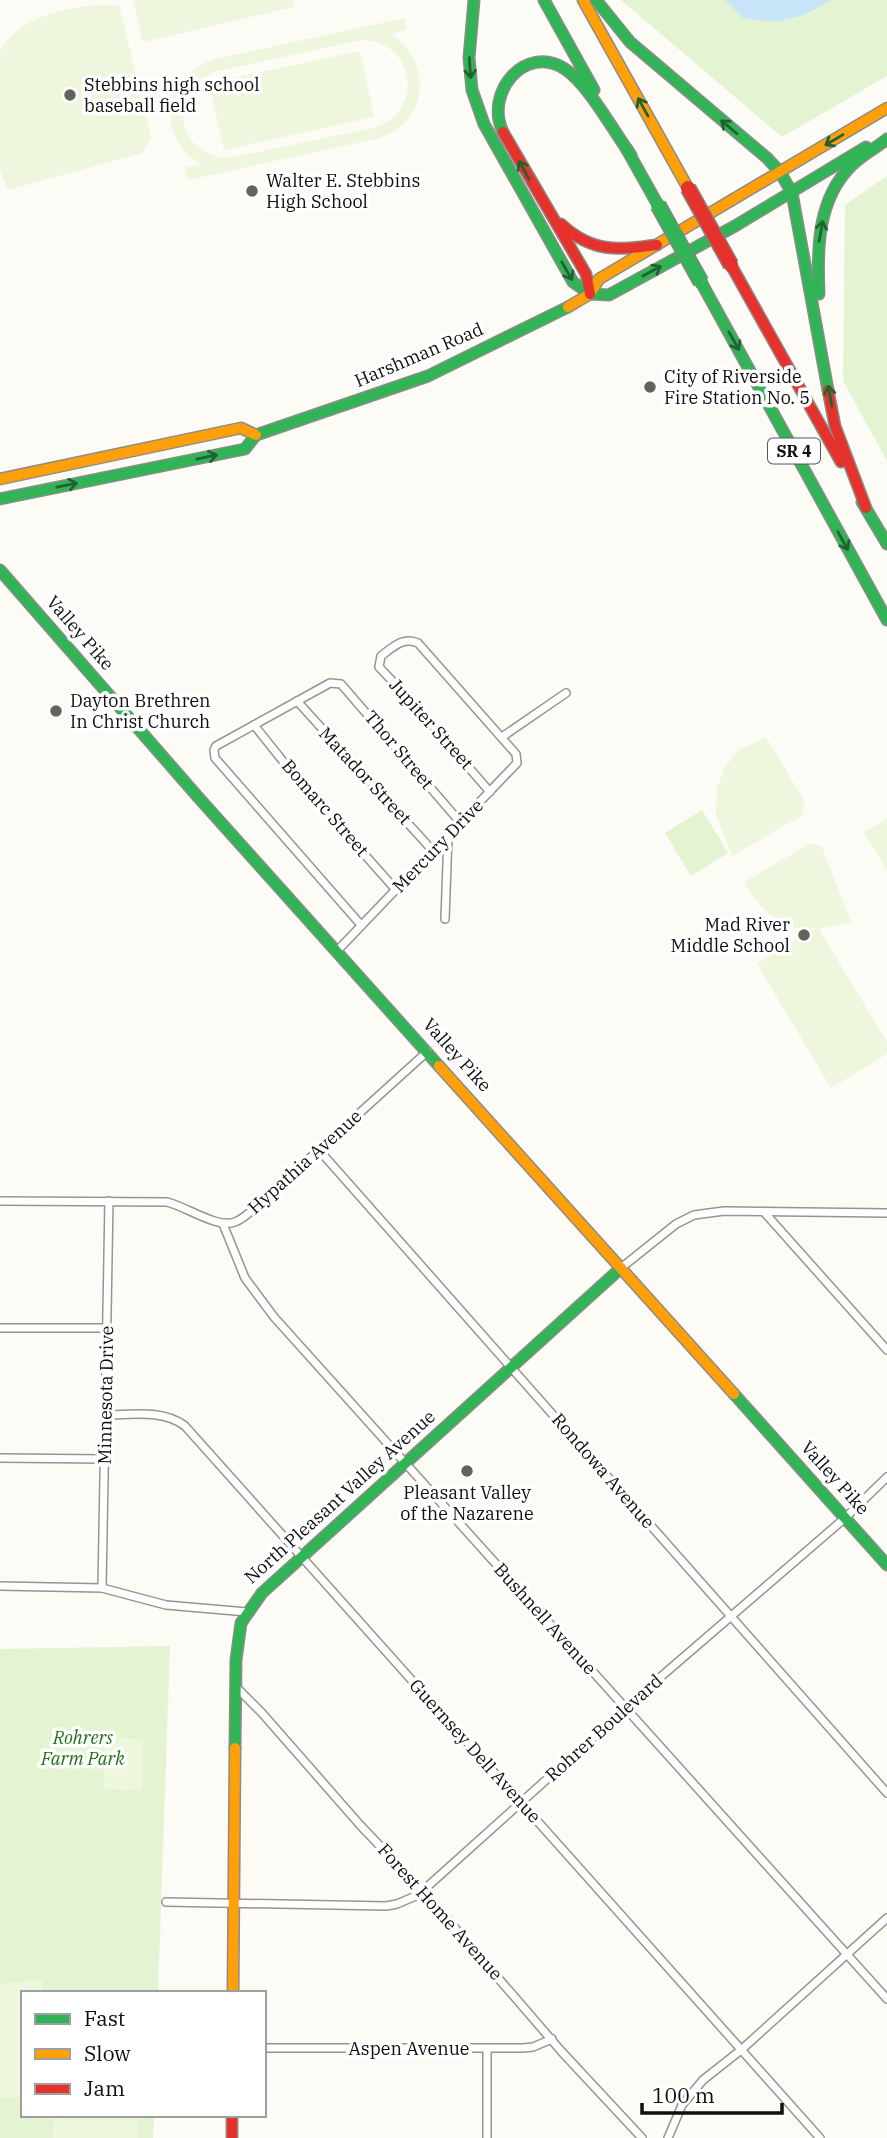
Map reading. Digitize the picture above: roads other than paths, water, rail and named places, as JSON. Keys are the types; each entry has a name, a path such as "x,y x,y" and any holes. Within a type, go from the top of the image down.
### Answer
{"main road":[{"path":"474,0 469,58 472,90 484,124 573,282 590,294"},
{"name":"SR 4","path":"544,0 887,620"},
{"name":"SR 4","path":"583,0 887,544"},
{"path":"596,0 630,41 780,172 792,193 835,426 866,508"},
{"path":"590,294 586,275 501,129 496,113 503,83 526,65 545,63 564,68 577,80 631,155"},
{"name":"Harshman Road","path":"0,499 245,449 256,435 428,376 556,315 590,294 599,279 887,107"},
{"path":"822,348 818,258 820,231 828,202 838,182 851,166 887,136"},
{"name":"Harshman Road","path":"590,294 609,295 792,193 887,136"},
{"path":"544,206 581,241 597,247 617,250 657,245"},
{"name":"Harshman Road","path":"0,479 241,428 256,435"},
{"name":"Valley Pike","path":"0,570 156,750 887,1565"},
{"name":"North Pleasant Valley Avenue","path":"233,1991 236,1687 241,1623 262,1593 621,1268"},
{"path":"232,2117 232,2138"}],"street":[{"name":"Jupiter Street","path":"490,792 379,667 381,656 403,641 418,643 502,737"},
{"name":"Thor Street","path":"297,701 335,682 344,686 460,822"},
{"path":"502,737 566,693"},
{"path":"297,701 219,744 214,750 215,758 361,925"},
{"name":"Matador Street","path":"297,701 433,851"},
{"name":"Bomarc Street","path":"254,725 294,775 396,890"},
{"name":"Mercury Drive","path":"337,951 517,763 516,754 502,737"},
{"path":"445,919 448,835"},
{"name":"Hypathia Avenue","path":"223,1224 239,1221 428,1051"},
{"name":"Rondowa Avenue","path":"319,1150 887,1793"},
{"path":"0,1201 167,1202 223,1224"},
{"name":"Minnesota Drive","path":"102,1588 109,1201"},
{"path":"621,1268 676,1224 694,1215 724,1211 887,1213"},
{"path":"764,1212 887,1350"},
{"name":"Bushnell Avenue","path":"223,1224 236,1259 258,1297 887,1999"},
{"path":"0,1328 107,1328"},
{"name":"Guernsey Dell Avenue","path":"105,1415 161,1415 177,1420 820,2138"},
{"path":"0,1458 104,1459"},
{"name":"Rohrer Boulevard","path":"166,1902 386,1906 408,1900 423,1891 845,1518 887,1477"},
{"path":"0,1586 102,1588 166,1605 247,1612"},
{"name":"Forest Home Avenue","path":"236,1687 423,1891 642,2138"},
{"path":"668,2138 691,2093 887,1919"},
{"name":"Aspen Avenue","path":"266,2048 488,2049 533,2047 552,2039"},
{"path":"487,2138 488,2049"}],"water":[{"path":"725,0 832,0 804,15 775,22 743,18"}],"place":[{"name":"Stebbins high school baseball field","path":"70,95"},
{"name":"Walter E. Stebbins High School","path":"252,191"},
{"name":"City of Riverside Fire Station No. 5","path":"650,387"},
{"name":"Dayton Brethren In Christ Church","path":"56,711"},
{"name":"Mad River Middle School","path":"804,935"},
{"name":"Pleasant Valley of the Nazarene","path":"467,1471"}],"park label":[{"name":"Rohrers Farm Park","path":"83,1748"}]}
